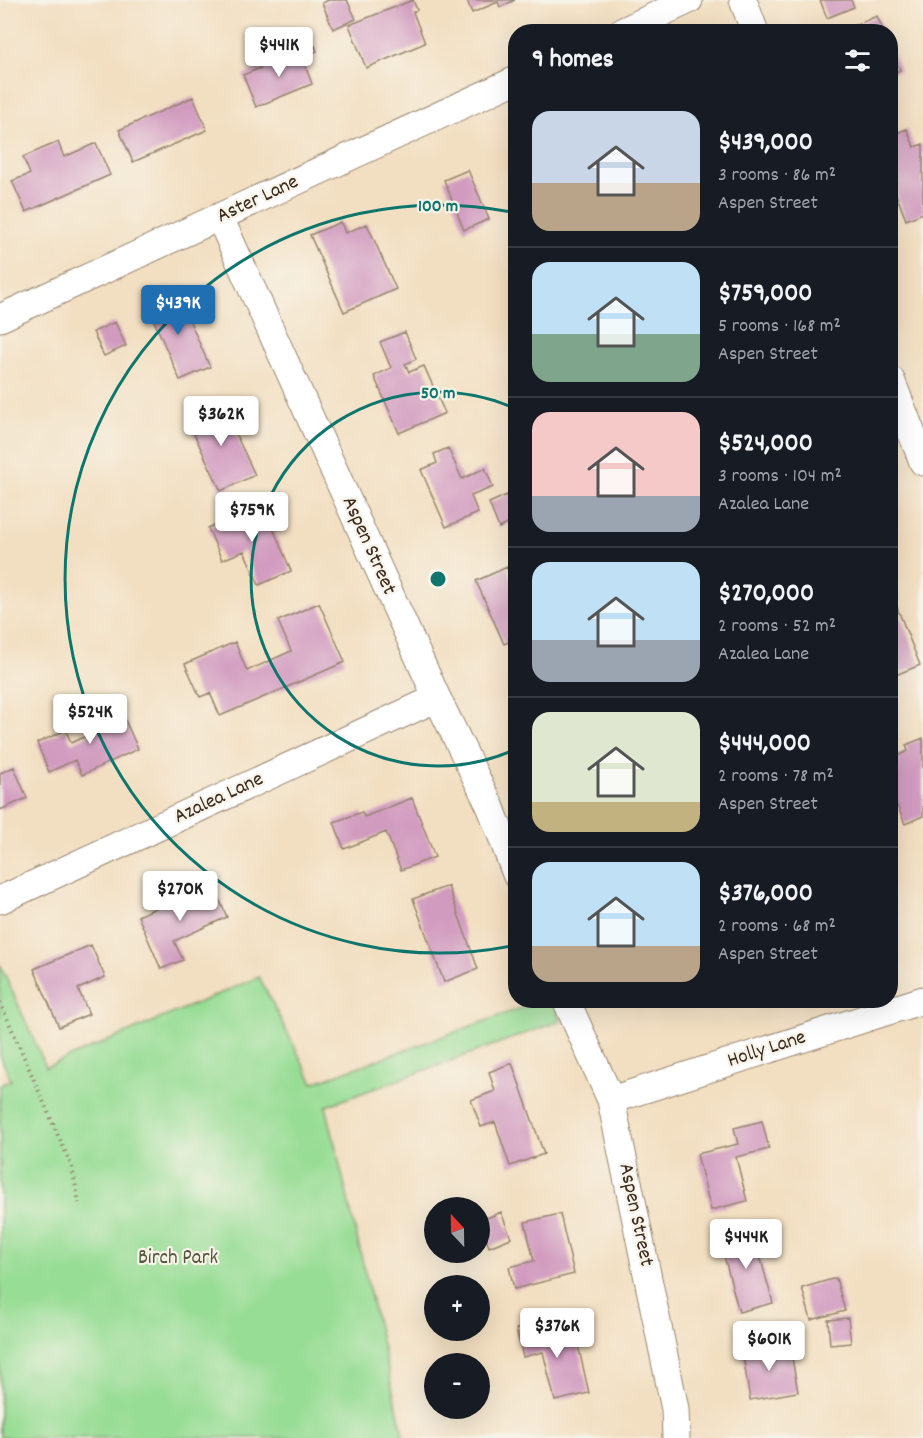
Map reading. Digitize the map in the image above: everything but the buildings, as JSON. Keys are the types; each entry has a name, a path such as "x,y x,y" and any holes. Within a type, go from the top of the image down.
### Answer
{"street":[{"path":"638,24 689,0"},
{"path":"743,0 752,24"},
{"name":"Aster Lane","path":"0,318 508,84"},
{"name":"Aspen Street","path":"220,218 437,698 491,808 508,853"},
{"path":"898,398 923,462"},
{"name":"Azalea Lane","path":"0,900 437,698"},
{"name":"Holly Lane","path":"611,1100 923,1000"},
{"name":"Aspen Street","path":"570,1008 611,1100 675,1409 676,1438"}],"path":[{"path":"0,1002 72,1167 79,1203"}],"green space":[{"name":"Birch Park","path":"0,964 46,1067 259,977 313,1083 522,1008 556,1008 560,1021 326,1106 404,1438 0,1438 0,1085 11,1080 0,1055"}]}
